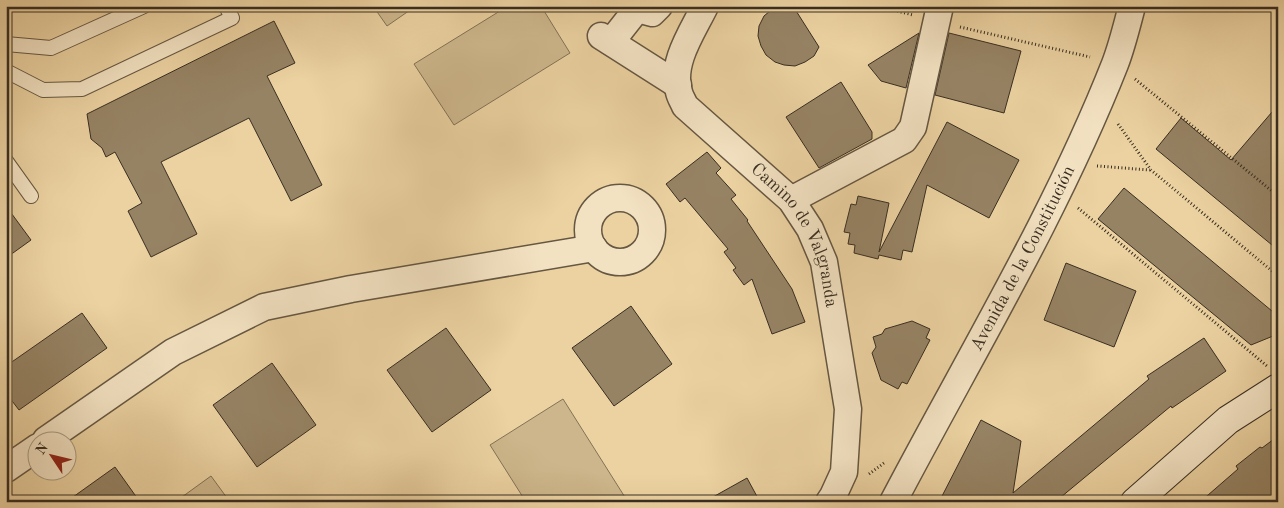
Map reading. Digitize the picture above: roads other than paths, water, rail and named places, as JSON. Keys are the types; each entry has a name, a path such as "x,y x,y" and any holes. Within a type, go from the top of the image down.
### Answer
{"street":[{"path":"659,6 652,13 637,9 606,39 678,85"},
{"name":"Camino de Valgranda","path":"705,6 680,59 677,77 679,92 685,106 791,200 810,229 824,262 848,409 844,472 831,499"},
{"name":"Avenida de la Constitución","path":"893,502 1025,257 1072,164 1116,62 1132,6"},
{"path":"791,200 904,140 912,127 938,14"},
{"path":"60,430 173,352 264,307 350,289 594,248"},
{"path":"1135,502 1274,379"},
{"path":"6,469 28,454"}],"lane":[{"path":"6,44 51,48 144,6"},
{"path":"6,71 43,90 82,89 232,18 226,6"},
{"path":"6,161 31,196"}]}
